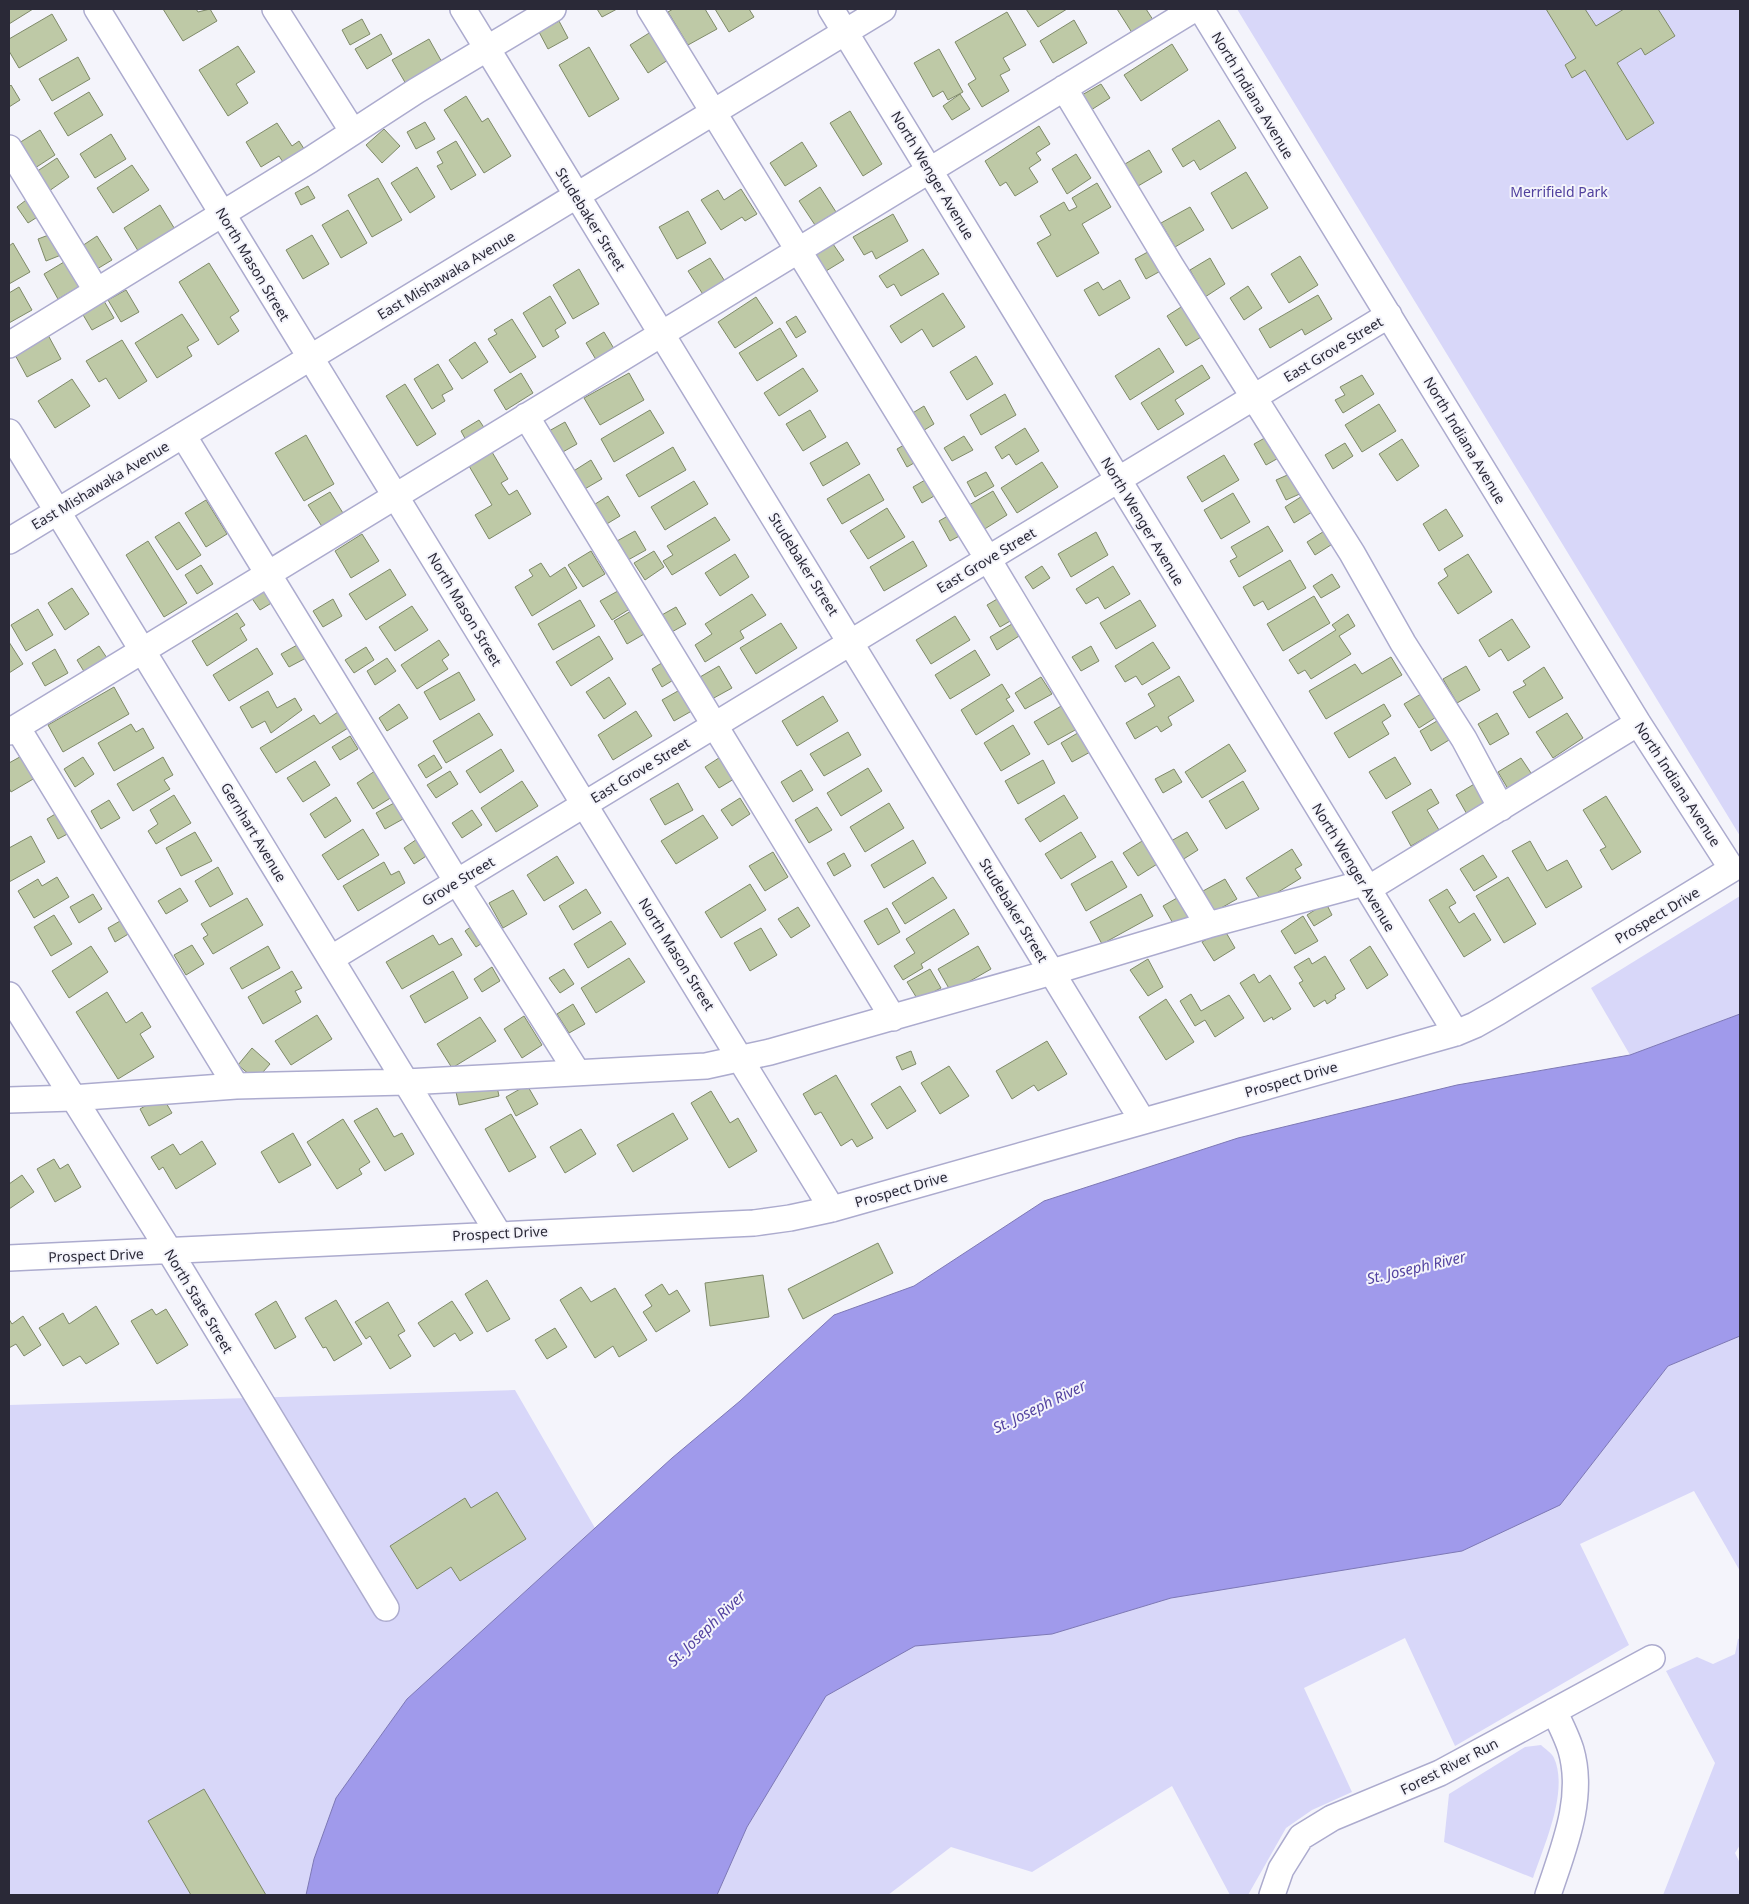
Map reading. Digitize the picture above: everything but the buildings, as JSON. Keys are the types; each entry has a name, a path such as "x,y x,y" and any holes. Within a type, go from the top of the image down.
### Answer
{"street":[{"name":"North Mason Street","path":"97,9 309,358 396,496 832,1209"},
{"path":"275,9 353,132"},
{"name":"Studebaker Street","path":"463,9 1142,1120"},
{"path":"9,345 487,48 553,9"},
{"path":"650,9 988,559 1208,925"},
{"name":"North Wenger Avenue","path":"831,9 1456,1033"},
{"name":"East Mishawaka Avenue","path":"9,541 883,9"},
{"path":"236,1086 13,729 1194,9"},
{"name":"North Indiana Avenue","path":"1201,9 1638,724 1732,869"},
{"path":"1064,88 1253,398 1352,554 1403,643 1464,739 1501,808"},
{"path":"9,148 96,290"},
{"name":"East Grove Street","path":"584,804 1388,315"},
{"path":"526,416 893,1018"},
{"name":"Gernhart Avenue","path":"9,432 332,958 498,1233"},
{"path":"183,435 457,882 577,1072"},
{"path":"9,1100 72,1098 236,1086 406,1082 706,1066 741,1059 893,1018 1208,925 1366,886 1501,808 1638,724"},
{"name":"Grove Street","path":"332,958 584,804"},
{"name":"Prospect Drive","path":"9,1258 170,1252 498,1233 754,1223 832,1209 1142,1120 1456,1033 1498,1012 1732,869"},
{"name":"North State Street","path":"9,996 170,1252 386,1608"},
{"name":"Forest River Run","path":"1272,1895 1281,1869 1301,1837 1332,1818 1440,1773 1652,1658"},
{"path":"1548,1895 1574,1805 1575,1778 1571,1750 1554,1711"}],"green space":[{"name":"Merrifield Park","path":"1237,9 1740,9 1740,836"},
{"path":"1740,896 1740,1014 1630,1055 1591,988"},
{"path":"1740,1336 1740,1571 1694,1491 1580,1544 1629,1645 1455,1746 1405,1638 1304,1688 1352,1792 1312,1810 1286,1828 1248,1895 1230,1895 1172,1786 1032,1872 951,1847 888,1895 717,1895 747,1827 826,1696 915,1645 1052,1634 1171,1598 1560,1505 1668,1366"},
{"path":"515,1390 595,1528 407,1699 314,1859 306,1895 9,1895 9,1405"},
{"path":"1740,1638 1740,1845 1735,1853 1740,1863 1740,1895 1663,1895 1715,1763 1666,1671 1697,1657 1713,1664 1735,1654 1738,1639"},
{"path":"1541,1745 1554,1758 1558,1771 1559,1786 1553,1818 1533,1878 1444,1842 1449,1794 1525,1747"}],"water":[{"name":"St. Joseph River","path":"1740,1014 1740,1336 1668,1366 1560,1505 1462,1551 1171,1598 1052,1634 915,1646 826,1696 747,1827 717,1895 306,1895 314,1859 336,1798 407,1699 672,1458 740,1401 834,1315 914,1286 1044,1201 1238,1138 1457,1085 1630,1055"}]}
